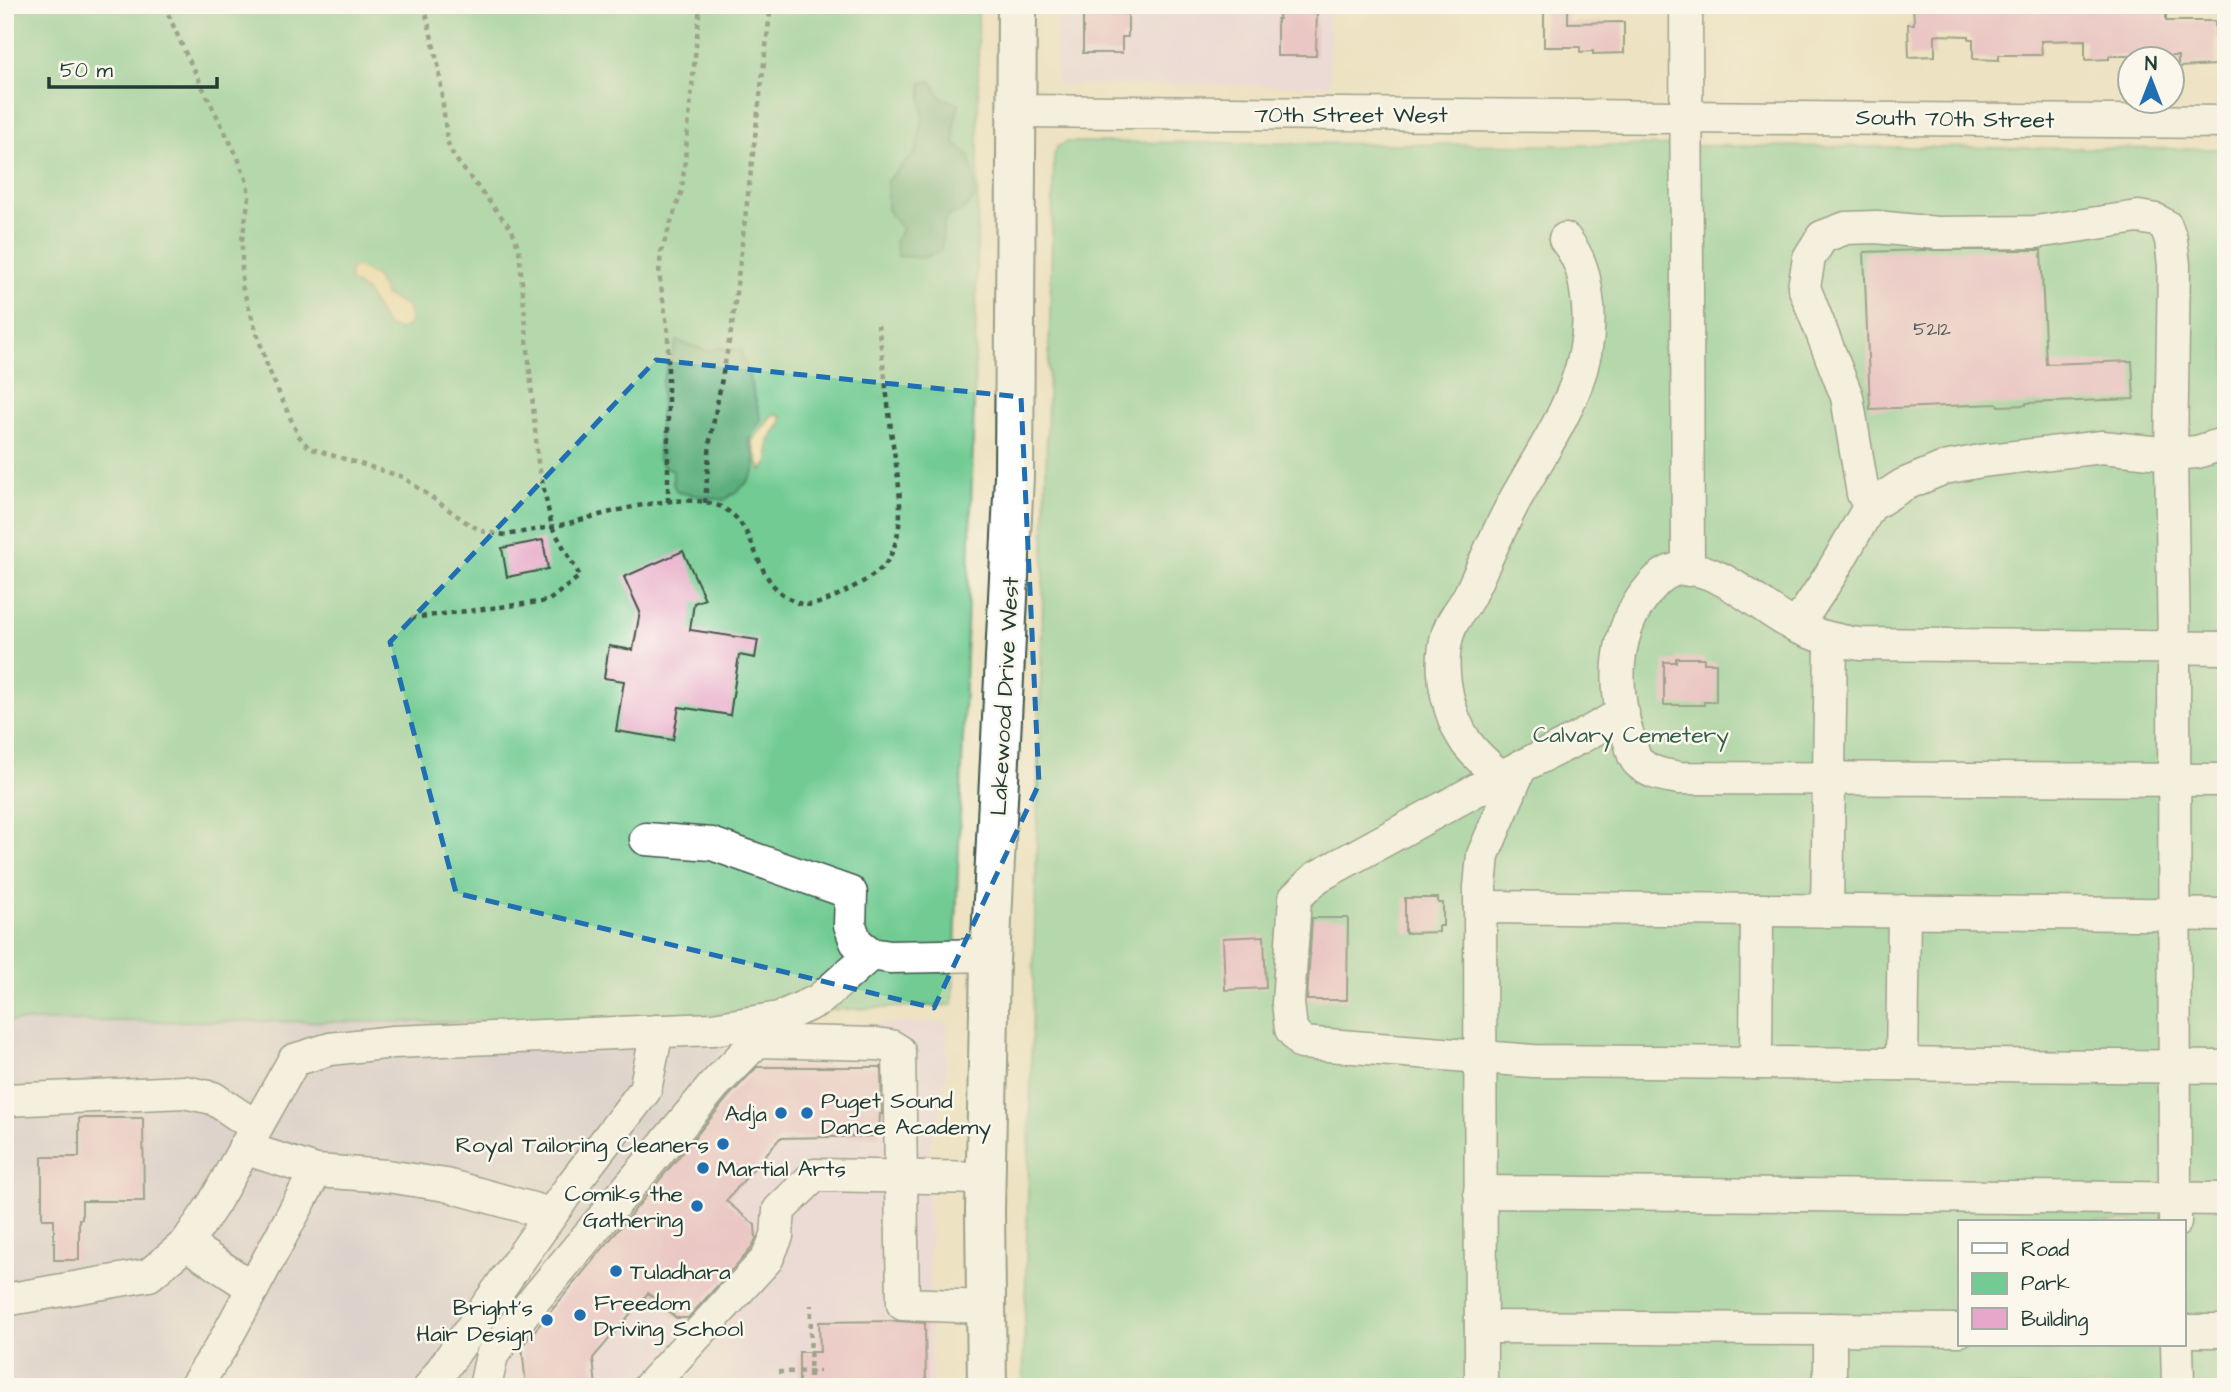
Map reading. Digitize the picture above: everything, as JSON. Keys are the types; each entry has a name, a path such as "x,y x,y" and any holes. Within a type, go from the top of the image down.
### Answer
{"main road":[{"name":"Lakewood Drive West","path":"987,1387 986,1178 990,955 1014,476 1017,5"}],"street":[{"path":"1686,5 1688,570"},
{"name":"70th Street West","path":"1018,111 1685,116"},
{"name":"South 70th Street","path":"1685,116 2226,122"},
{"path":"1870,506 1863,494 1847,397 1804,287 1809,258 1822,237 1846,228 1876,227 1937,233 2036,232 2138,217 2157,220 2166,226 2174,265 2171,454 2175,1210"},
{"path":"1511,772 1467,743 1453,715 1445,680 1445,646 1452,619 1467,600 1514,501 1559,423 1574,393 1583,366 1589,308 1585,279 1577,255 1565,239"},
{"path":"1796,627 1831,574 1870,506 1903,485 1944,468 1981,461 2102,447 2171,454 2197,452 2226,443"},
{"path":"2226,648 1860,645 1831,640 1796,627 1726,582 1706,572 1688,570 1669,572 1654,582 1640,598 1622,637 1618,655 1625,728 1636,761 1651,773 1679,778 2226,779"},
{"path":"1827,911 1831,640"},
{"path":"1623,713 1317,877 1296,898 1288,1003 1291,1030 1301,1043 1533,1061 2226,1067"},
{"path":"1481,1387 1480,907 1483,855 1511,772"},
{"path":"646,839 712,844 851,893 850,925 856,942 871,954 891,957 990,955"},
{"path":"1480,907 2226,915"},
{"path":"1756,1063 1757,910"},
{"path":"1902,1064 1904,911"},
{"path":"5,1300 149,1275 186,1244 214,1203 294,1060 330,1049 393,1042 713,1030 779,1018 819,1000 871,954"},
{"path":"485,1387 492,1355 525,1311 715,1084 779,1018"},
{"path":"430,1387 551,1214 645,1090 657,1031"},
{"path":"757,1041 876,1044 891,1046 899,1051 903,1304 986,1307"},
{"path":"5,1100 184,1092 214,1098 250,1138 316,1171 387,1175 446,1185 551,1214"},
{"path":"195,1387 223,1344 316,1171"},
{"path":"649,1387 767,1259 778,1236 779,1210 815,1175 986,1178"},
{"path":"1480,1192 2175,1210 2226,1199"},
{"path":"186,1244 253,1288"},
{"path":"1481,1326 1958,1330"},
{"path":"1830,1329 1830,1387"},
{"path":"2186,1331 2226,1331"},
{"path":"2177,1346 2178,1387"}],"path":[{"path":"164,5 247,181 249,197 242,240 242,286 268,368 298,435 309,448 403,477 470,525 485,532 506,535 552,527 645,504 705,503 719,506 733,515 744,527 768,580 779,592 804,605 827,600 857,585 887,563 898,539 900,504 878,326"},
{"path":"411,618 548,601 580,576 552,527 538,462 519,249 512,230 454,157 447,141 439,69 425,5"},
{"path":"668,502 668,332 659,273 661,252 682,191 700,5"},
{"path":"705,503 710,441 732,326 771,5"},
{"path":"810,1387 811,1304"},
{"path":"778,1372 820,1371"}],"highlighted area":[{"path":"656,360 1021,397 1039,784 934,1008 456,893 390,642"}],"shaded area":[{"path":"1057,5 1330,5 1330,86 1057,85"},
{"path":"713,1014 723,1050 486,1344 465,1387 5,1387 5,1021 523,1022"},
{"path":"948,1022 946,1080 928,1156 932,1387 465,1387 486,1344 723,1050 741,1041 845,1024"}],"green space":[{"path":"5,5 978,5 975,380 953,1005 523,1022 5,1021"},
{"path":"931,80 941,98 959,104 954,126 955,144 969,155 975,180 974,199 961,212 949,215 944,223 941,251 923,258 898,256 895,242 902,229 887,210 887,181 916,152 923,118 921,84"},
{"name":"Calvary Cemetery","path":"1067,142 2226,149 2226,1387 1023,1387 1054,156 1057,147"},
{"path":"677,341 708,351 720,348 741,350 761,419 749,439 755,458 753,474 745,484 724,500 677,492 673,484 673,470 663,466 658,458 662,382"}],"sand":[{"path":"358,267 376,277 386,296 407,306 409,325 400,330 388,327 366,292 349,280 351,268"},
{"path":"776,414 781,416 782,422 769,441 769,462 761,470 752,441"}],"building":[{"path":"1083,5 1125,5 1125,14 1128,14 1128,37 1122,37 1122,53 1083,53"},
{"path":"1280,5 1317,5 1316,56 1277,56 1277,19"},
{"path":"1544,5 1568,5 1568,23 1624,22 1624,53 1593,54 1593,51 1580,52 1580,47 1544,47"},
{"path":"1913,5 2166,5 2166,21 2215,21 2216,65 2186,67 2186,46 2116,46 2116,56 2085,60 2085,40 2041,41 2042,55 1999,55 1999,60 1973,59 1973,39 1969,39 1969,36 1935,35 1935,56 1909,57 1908,24 1914,24"},
{"path":"2041,250 2046,364 2132,361 2134,399 1870,409 1864,252"},
{"path":"543,540 548,569 507,577 502,548"},
{"path":"683,551 705,599 694,603 690,630 758,640 755,658 739,655 730,715 679,707 673,740 616,731 624,681 604,678 609,646 633,650 640,612 624,577"},
{"path":"1676,658 1704,658 1704,663 1716,663 1716,702 1704,702 1704,705 1664,705 1664,662 1676,662"},
{"path":"1405,898 1438,898 1438,903 1443,903 1443,926 1439,926 1439,932 1405,933"},
{"path":"1312,918 1348,918 1347,1000 1307,1000"},
{"path":"1264,936 1266,988 1225,990 1223,938"},
{"path":"757,1067 881,1067 882,1114 879,1136 780,1138 726,1201 755,1225 756,1239 751,1249 688,1318 676,1318 648,1293 593,1358 596,1387 526,1387 522,1346 729,1096"},
{"path":"79,1118 143,1118 144,1201 82,1201 79,1260 54,1260 54,1219 42,1219 42,1157 79,1157"},
{"path":"819,1322 925,1323 926,1387 799,1387 799,1352 820,1352"}],"place":[{"name":"Adja","path":"781,1113"},
{"name":"Puget Sound Dance Academy","path":"807,1113"},
{"name":"Royal Tailoring Cleaners","path":"723,1144"},
{"name":"Martial Arts","path":"703,1168"},
{"name":"Comiks the Gathering","path":"697,1206"},
{"name":"Tuladhara","path":"616,1271"},
{"name":"Freedom Driving School","path":"580,1315"},
{"name":"Bright's Hair Design","path":"547,1320"}]}
